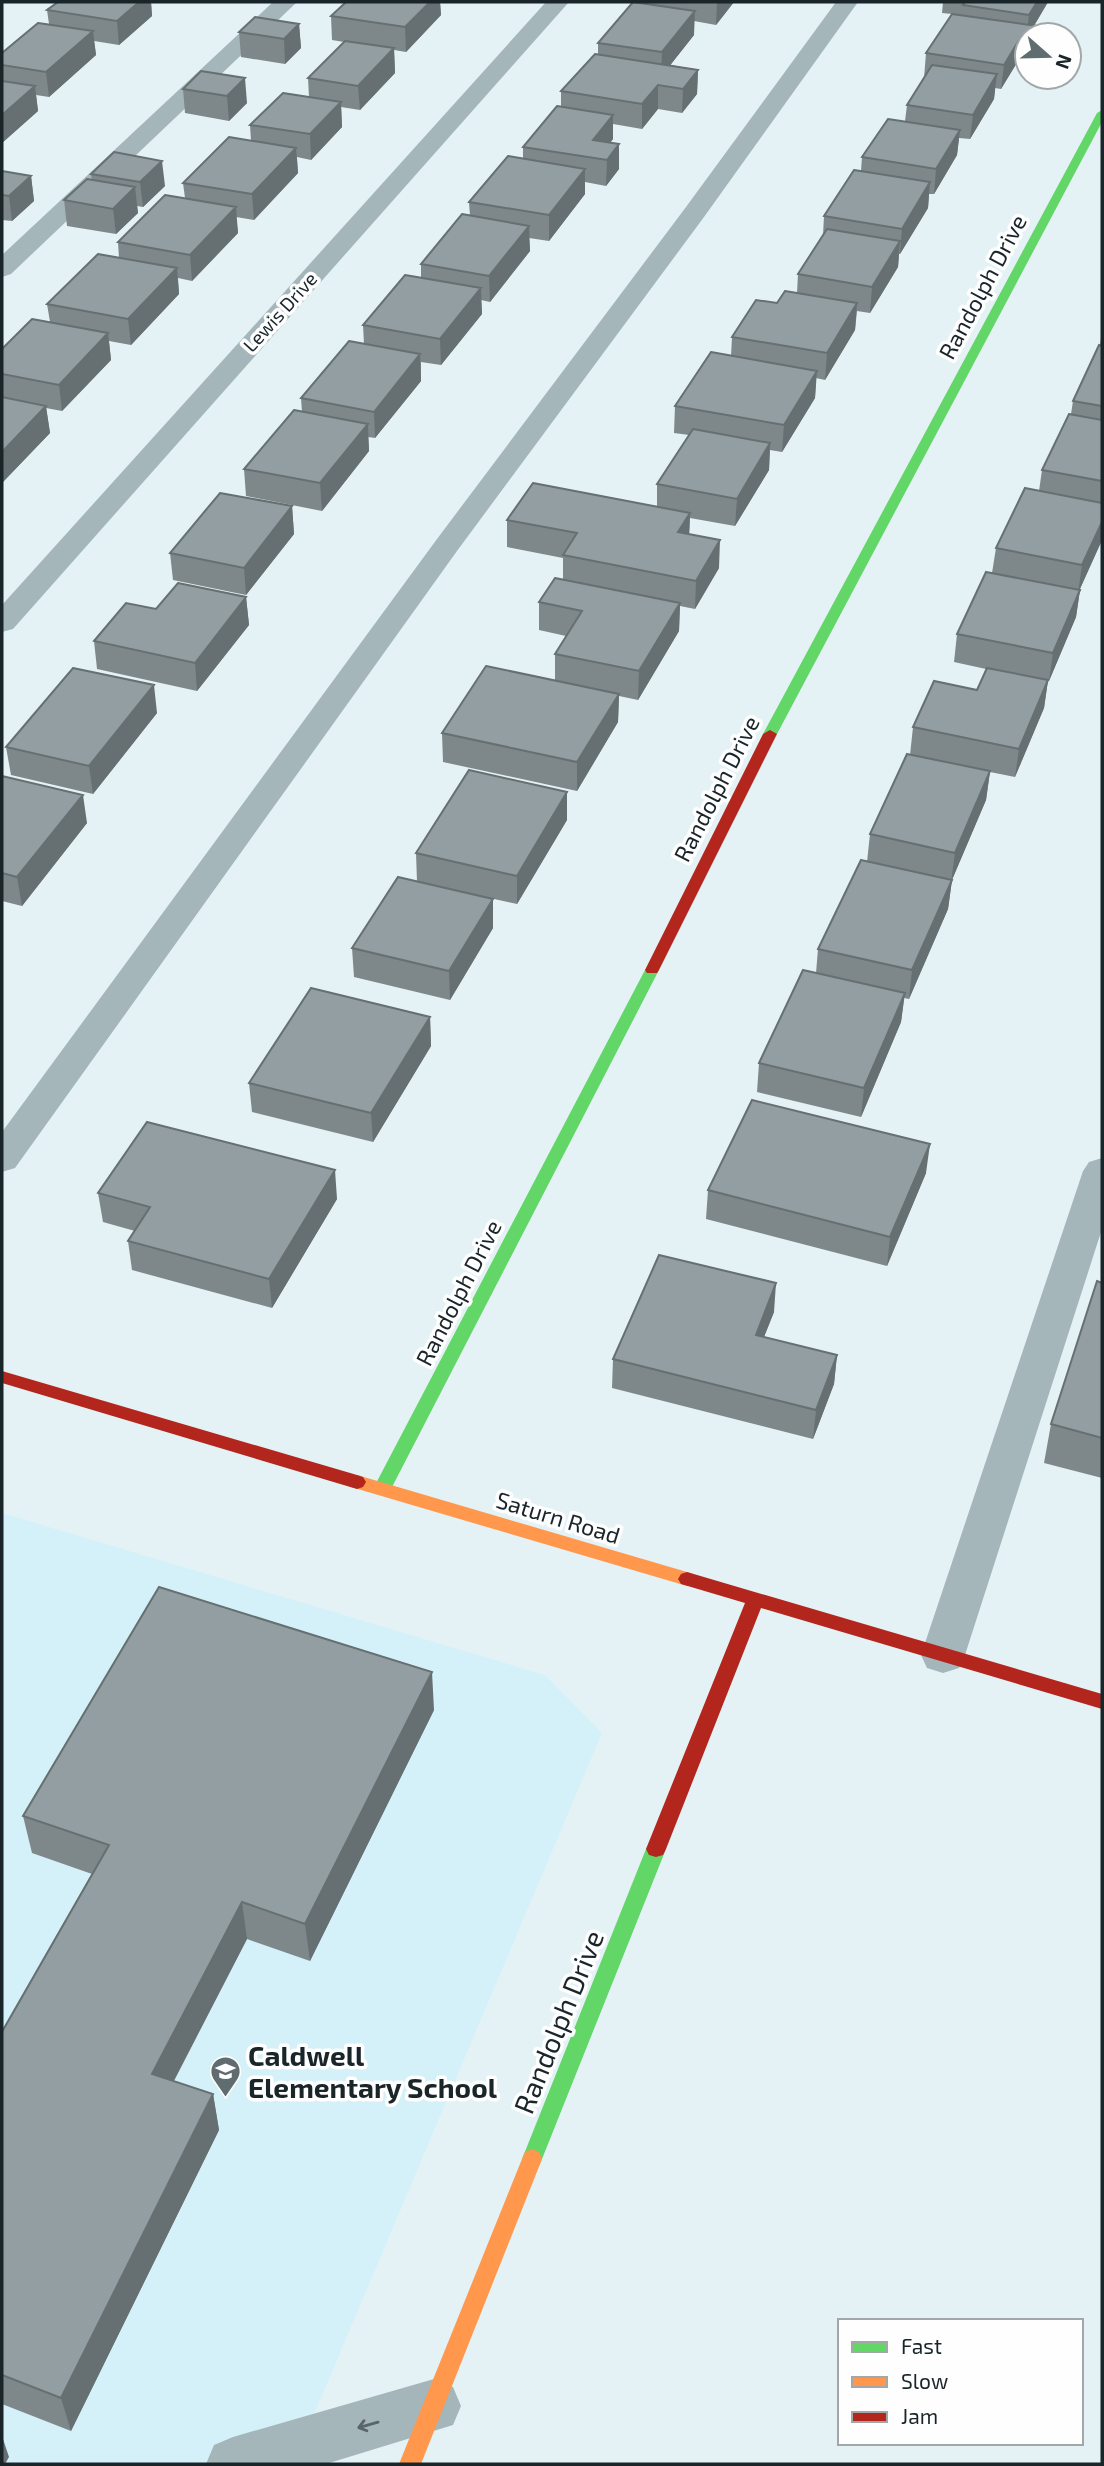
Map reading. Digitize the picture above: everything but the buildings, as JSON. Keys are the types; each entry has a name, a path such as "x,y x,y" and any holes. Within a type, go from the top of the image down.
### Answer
{"street":[{"path":"2,269 286,2"},
{"name":"Lewis Drive","path":"2,623 558,2"},
{"path":"2,1159 447,545 695,212 847,2"},
{"name":"Randolph Drive","path":"382,1489 642,989 783,709 1102,113"},
{"path":"943,1655 1102,1171"},
{"name":"Saturn Road","path":"2,1377 1102,1702"},
{"name":"Randolph Drive","path":"410,2464 755,1600"},
{"path":"233,2464 434,2406"}],"shaded area":[{"name":"Caldwell Elementary School","path":"2,1513 545,1675 602,1733 293,2464 2,2464"}],"traffic: fast":[{"path":"770,734 1102,113"},
{"path":"382,1489 652,970"},
{"path":"532,2159 656,1849"}],"traffic: slow":[{"path":"357,1482 687,1579"},
{"path":"410,2464 532,2159"}],"traffic: jam":[{"path":"652,970 770,734"},
{"path":"2,1377 357,1482"},
{"path":"687,1579 1102,1702"},
{"path":"656,1849 755,1600"}],"place":[{"name":"Caldwell Elementary School","path":"225,2099"}]}
